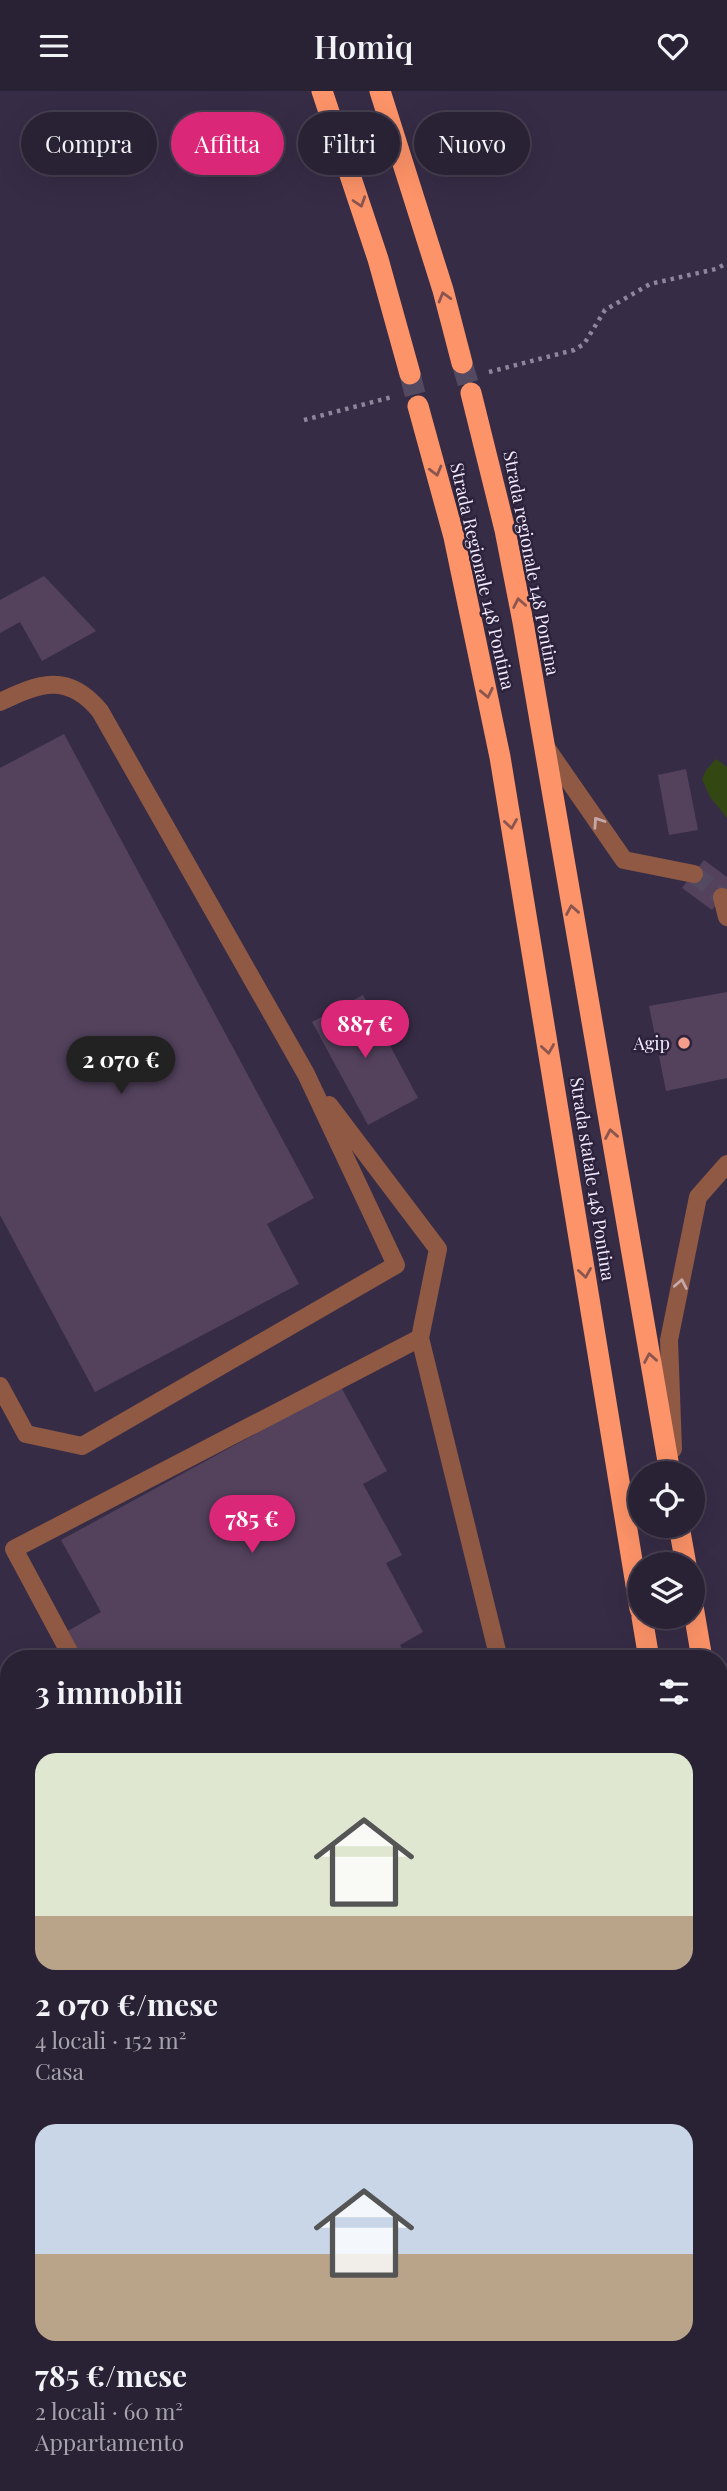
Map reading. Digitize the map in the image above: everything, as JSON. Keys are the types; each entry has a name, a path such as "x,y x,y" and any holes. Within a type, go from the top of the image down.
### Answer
{"highway":[{"path":"322,91 378,259 410,374"},
{"path":"380,91 439,277 462,363"},
{"name":"Strada regionale 148 Pontina","path":"471,393 505,530 543,743"},
{"name":"Strada Regionale 148 Pontina","path":"418,406 454,537 500,757"},
{"name":"Strada statale 148 Pontina","path":"543,743 670,1461"},
{"name":"Strada statale 148 Pontina","path":"500,757 631,1552"},
{"path":"644,1629 648,1650"},
{"path":"697,1629 700,1650"}],"street":[{"path":"0,702 29,687 55,684 90,699 100,711 306,1075 396,1265 82,1446 26,1434 0,1386"},
{"path":"543,743 624,860 694,874"},
{"path":"722,897 727,917"},
{"path":"306,1075 438,1249 420,1338 497,1650"},
{"path":"672,1461 669,1340 698,1197 727,1164"},
{"path":"68,1650 14,1549 420,1338"}],"path":[{"path":"532,361 574,350 584,344 605,310 650,284 716,269 727,263"},
{"path":"304,420 336,412"}],"green space":[{"path":"716,759 727,767 727,818 710,797 702,779"}],"building":[{"path":"44,576 96,631 42,661 20,622 0,633 0,600"},
{"path":"64,734 314,1198 267,1224 299,1284 95,1392 0,1215 0,768"},
{"path":"686,769 698,830 669,835 658,775"},
{"path":"704,860 727,877 727,891 712,910 682,888"},
{"path":"727,992 727,1078 666,1091 649,1006"},
{"path":"363,995 418,1098 368,1125 312,1022"},
{"path":"341,1387 387,1471 363,1484 402,1555 386,1563 423,1632 400,1645 403,1650 75,1650 66,1632 101,1612 61,1540"}],"tunnel":[{"path":"462,363 471,393"},
{"path":"410,374 418,406"},
{"path":"694,874 722,897"}],"place":[{"name":"Agip","path":"684,1043"}]}
